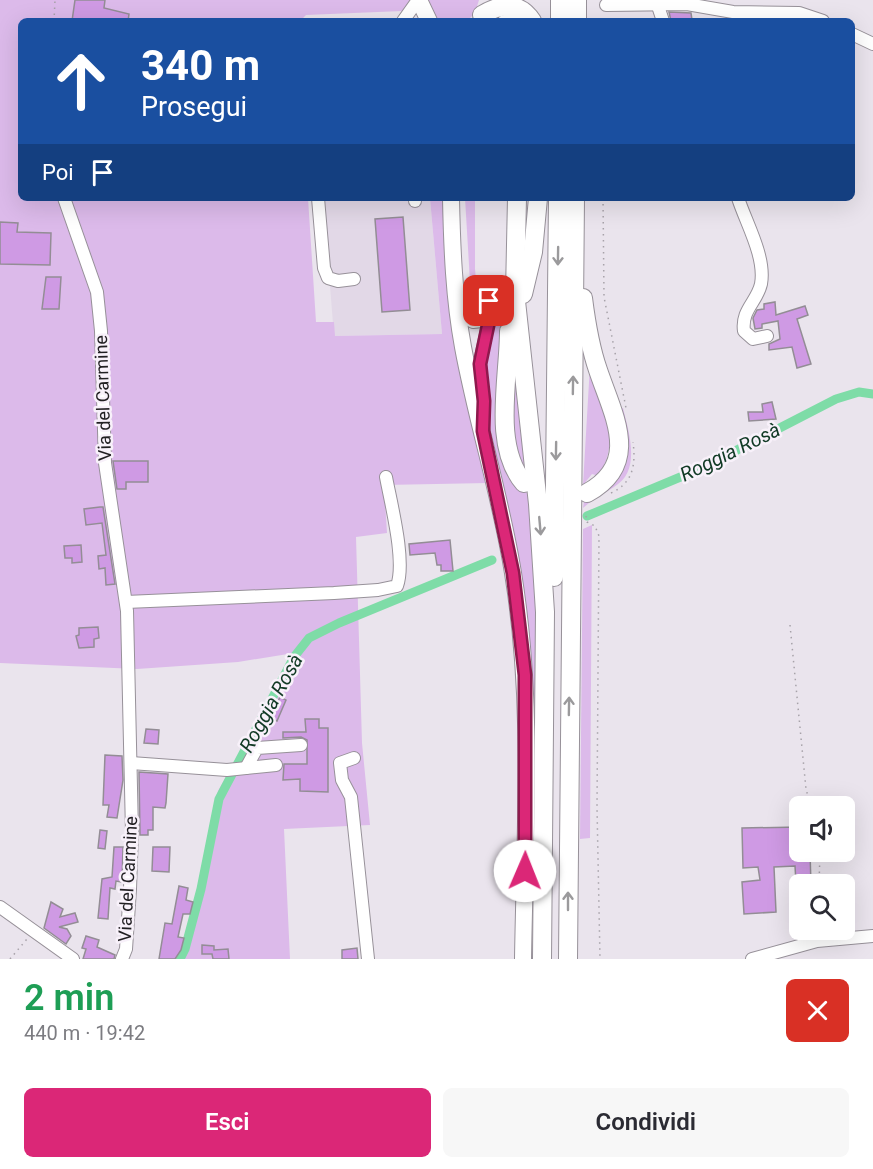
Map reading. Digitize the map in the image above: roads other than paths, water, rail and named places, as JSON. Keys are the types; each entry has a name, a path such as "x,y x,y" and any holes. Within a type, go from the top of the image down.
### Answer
{"highway":[{"path":"560,18 561,0"},
{"path":"577,0 577,18"},
{"path":"482,12 511,5 524,11 530,18"},
{"path":"517,201 515,292 538,504 545,612 542,959"},
{"path":"518,316 533,252 538,201"},
{"path":"549,959 558,201"},
{"path":"568,959 577,201"},
{"path":"578,201 582,209 581,279 587,329 598,371 618,425 620,441 617,459 610,474 587,493"},
{"path":"515,292 510,316 506,441 512,467 524,483"}],"main road":[{"path":"418,0 427,18"},
{"path":"451,201 458,318 470,384 482,426 513,573 525,675 527,717 523,959"},
{"path":"461,201 468,320 482,426"}],"street":[{"path":"407,18 418,0"},
{"path":"657,3 662,18"},
{"path":"606,5 687,4 733,12 799,13 814,18"},
{"path":"855,35 873,44"},
{"name":"Via del Carmine","path":"65,201 97,292 101,331 105,463 126,602 131,763 130,889 126,949 122,959"},
{"path":"318,201 324,268 327,278 338,281 354,279"},
{"path":"456,201 463,315 468,320 480,322 489,307 480,361 484,401 482,426"},
{"path":"739,201 762,274 756,294 745,311 742,321 744,330 753,339 767,336"},
{"path":"126,602 345,592 397,586 399,575 396,530 386,477"},
{"path":"237,769 257,748 301,745"},
{"path":"354,758 340,763 339,768 351,796 368,959"},
{"path":"131,763 237,769 276,765"},
{"path":"0,906 73,959"},
{"path":"752,959 817,941 873,936"}],"waterway":[{"name":"Roggia Rosà","path":"587,516 702,468 836,399 859,392 873,394"},
{"name":"Roggia Rosà","path":"180,959 185,949 201,889 219,799 294,657 309,638 339,623 492,560"}]}
